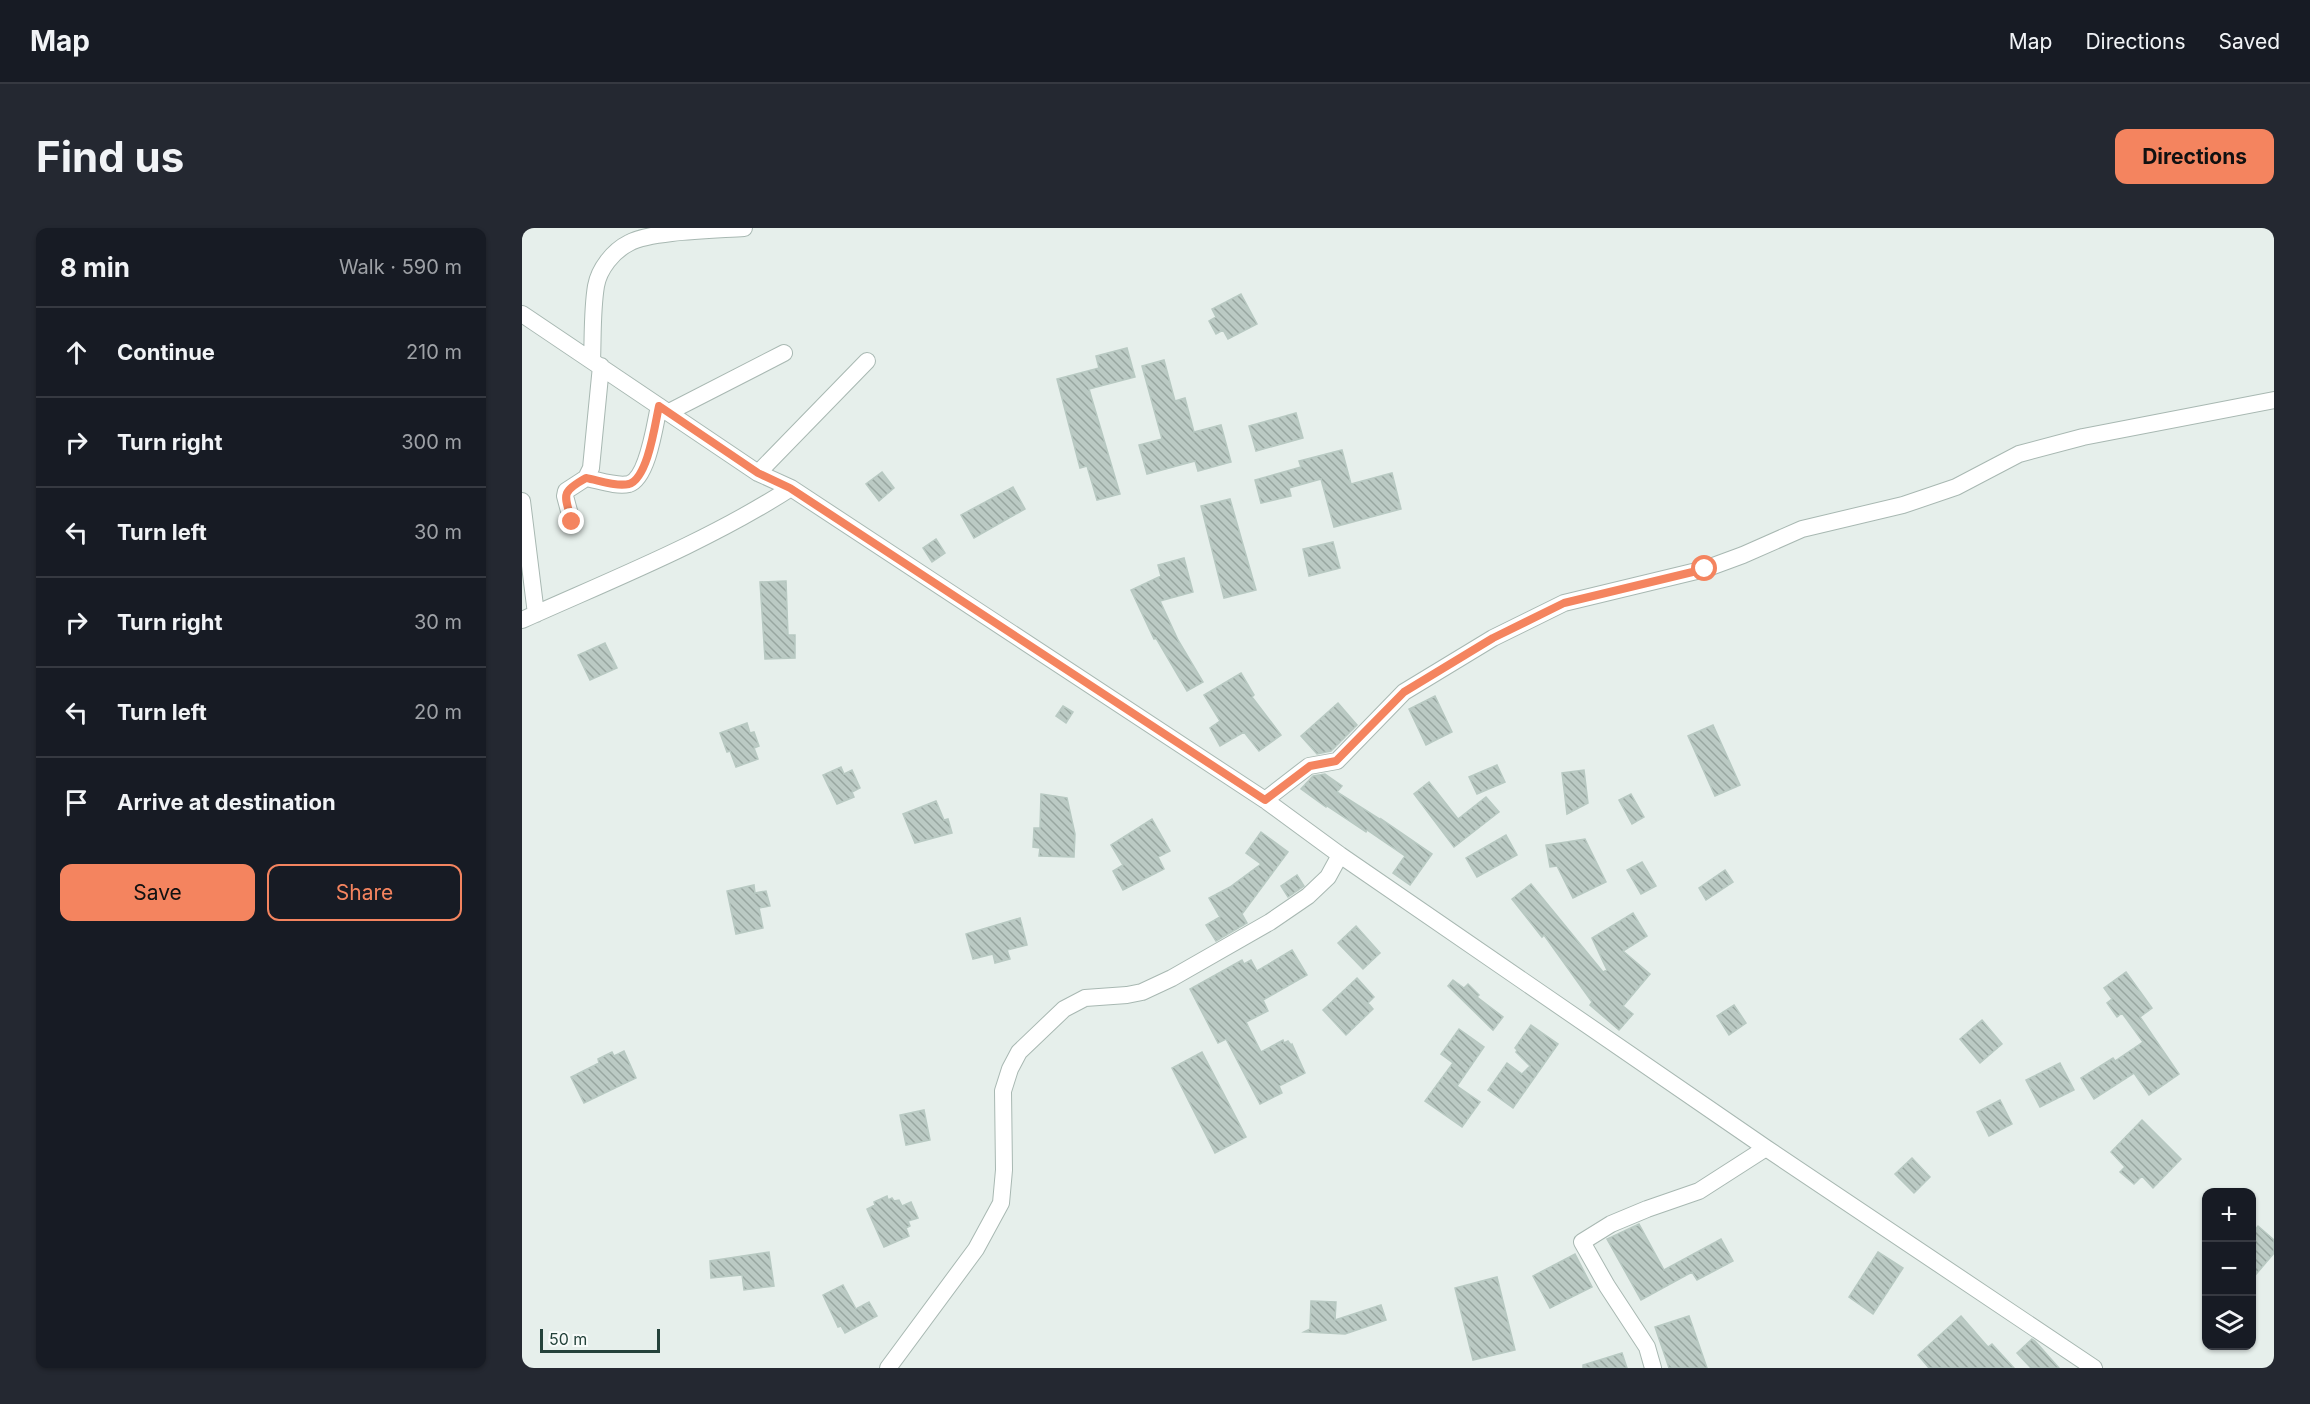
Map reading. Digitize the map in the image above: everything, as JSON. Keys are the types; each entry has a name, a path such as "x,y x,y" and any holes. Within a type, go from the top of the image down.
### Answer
{"street":[{"path":"572,522 565,496 566,491 586,478 591,468 594,450 597,364 596,287 600,272 608,261 629,243 654,235 744,228"},
{"path":"522,314 758,473 790,488 1265,800 1340,855 1766,1148 2094,1368"},
{"path":"586,478 619,484 628,484 636,480 644,468 664,409 784,353"},
{"path":"758,473 867,361"},
{"path":"1265,800 1310,766 1336,761 1404,692 1493,638 1564,603 1705,569 1802,529 1903,505 1946,491 2019,454 2083,437 2274,400"},
{"path":"522,501 529,617 712,534 790,488"},
{"path":"888,1368 976,1249 1001,1203 1004,1170 1004,1091 1010,1069 1019,1052 1064,1009 1085,998 1142,992 1172,978 1270,922 1308,896 1328,878 1340,855"},
{"path":"1653,1368 1647,1347 1607,1286 1582,1242 1611,1224 1699,1191 1766,1148"}],"building":[{"path":"1241,294 1257,324 1228,339 1223,330 1216,334 1209,321 1216,317 1212,309"},
{"path":"1127,348 1135,377 1089,389 1120,494 1097,500 1087,466 1080,468 1057,379 1099,368 1096,356"},
{"path":"1164,360 1175,401 1185,398 1194,432 1221,425 1231,462 1198,471 1195,461 1147,474 1139,445 1162,439 1142,366"},
{"path":"1296,413 1303,438 1256,451 1249,426"},
{"path":"1342,450 1351,484 1392,473 1401,509 1334,527 1321,479 1289,488 1291,496 1261,503 1255,480 1301,467 1299,461"},
{"path":"882,472 894,488 879,501 866,484"},
{"path":"1013,487 1025,509 974,538 961,515"},
{"path":"1230,499 1256,590 1224,598 1201,506"},
{"path":"936,539 945,553 932,562 923,548"},
{"path":"1333,542 1340,568 1309,576 1303,549"},
{"path":"1184,558 1193,592 1160,601 1178,640 1203,682 1187,691 1156,638 1154,639 1131,590 1161,576 1158,565"},
{"path":"786,581 788,635 795,635 795,658 765,659 760,582"},
{"path":"605,643 617,668 590,680 578,655"},
{"path":"1241,673 1254,695 1252,697 1281,735 1259,751 1244,732 1220,746 1210,728 1220,721 1204,695"},
{"path":"1435,696 1452,732 1426,745 1409,709"},
{"path":"1338,703 1357,725 1331,751 1317,754 1301,736"},
{"path":"1063,706 1073,712 1066,723 1056,716"},
{"path":"747,723 750,733 754,732 759,746 754,748 758,759 736,767 720,733"},
{"path":"1713,725 1740,785 1715,796 1688,736"},
{"path":"1497,765 1505,782 1477,794 1469,777"},
{"path":"841,767 844,774 852,770 860,788 852,792 854,797 837,804 823,775"},
{"path":"1584,770 1588,803 1567,814 1562,773"},
{"path":"1325,774 1342,786 1337,792 1432,854 1410,885 1393,873 1405,856 1301,789 1313,776"},
{"path":"1429,782 1458,819 1486,797 1499,812 1454,847 1414,794"},
{"path":"1041,794 1067,798 1075,834 1074,857 1039,856 1040,848 1033,847 1034,828 1040,828"},
{"path":"1631,794 1644,817 1632,824 1619,800"},
{"path":"936,801 944,820 948,819 952,833 915,843 903,814"},
{"path":"1152,819 1170,851 1158,857 1164,869 1123,890 1113,871 1123,865 1111,845"},
{"path":"1261,832 1288,852 1242,914 1247,923 1216,941 1206,925 1220,917 1209,898 1230,887 1261,864 1246,853"},
{"path":"1506,835 1517,855 1477,877 1466,858"},
{"path":"1585,839 1606,882 1573,898 1557,866 1550,867 1546,845"},
{"path":"1642,862 1656,886 1641,894 1627,870"},
{"path":"1725,870 1733,882 1706,900 1699,888"},
{"path":"1297,875 1304,886 1288,897 1281,886"},
{"path":"1531,884 1603,972 1607,970 1592,938 1633,913 1647,936 1623,951 1650,974 1623,1006 1633,1014 1619,1030 1590,1005 1592,1002 1544,935 1542,937 1512,899"},
{"path":"754,885 755,893 766,891 770,906 759,908 763,928 736,934 727,891"},
{"path":"1020,918 1027,945 1007,950 1010,959 995,963 993,954 973,959 966,934"},
{"path":"1356,926 1380,953 1363,969 1338,943"},
{"path":"1292,950 1307,975 1263,1000 1268,1011 1246,1022 1261,1052 1283,1040 1284,1043 1288,1041 1292,1044 1305,1073 1279,1086 1282,1093 1260,1104 1226,1039 1218,1043 1190,989 1242,960 1244,964 1251,960 1257,971"},
{"path":"2126,972 2152,1008 2140,1017 2179,1074 2149,1095 2134,1073 2094,1099 2081,1078 2113,1058 2115,1061 2143,1042 2122,1013 2117,1017 2107,1003 2112,999 2104,988"},
{"path":"1357,978 1374,997 1368,1003 1373,1009 1346,1035 1323,1010"},
{"path":"1453,980 1464,988 1468,984 1479,995 1477,997 1503,1017 1493,1030 1448,986"},
{"path":"1734,1005 1746,1023 1729,1035 1717,1016"},
{"path":"1982,1020 2002,1044 1980,1063 1960,1039"},
{"path":"1531,1025 1558,1044 1513,1108 1488,1090 1507,1063 1522,1074 1530,1066 1515,1048"},
{"path":"1459,1029 1484,1047 1457,1086 1480,1102 1462,1127 1425,1101 1453,1063 1441,1054"},
{"path":"624,1051 636,1078 584,1103 571,1077 599,1063 598,1059 612,1052 614,1056"},
{"path":"1202,1052 1246,1137 1215,1153 1172,1068"},
{"path":"2060,1063 2074,1090 2040,1107 2026,1080"},
{"path":"2000,1100 2012,1124 1989,1136 1977,1112"},
{"path":"924,1110 930,1140 906,1145 900,1115"},
{"path":"2142,1120 2181,1159 2153,1188 2142,1176 2134,1184 2120,1172 2125,1167 2111,1152"},
{"path":"1912,1158 1930,1177 1914,1193 1895,1174"},
{"path":"887,1196 888,1200 892,1198 894,1201 899,1200 902,1206 911,1202 918,1218 908,1221 910,1226 906,1228 909,1236 884,1247 867,1209 875,1205 874,1202"},
{"path":"1639,1224 1664,1270 1721,1239 1733,1261 1697,1280 1692,1272 1641,1300 1607,1239"},
{"path":"2258,1226 2274,1240 2274,1253 2256,1274 2256,1242"},
{"path":"769,1252 774,1286 744,1290 742,1275 711,1278 710,1261"},
{"path":"1878,1252 1903,1268 1873,1314 1849,1297"},
{"path":"1575,1254 1592,1287 1550,1308 1533,1276"},
{"path":"1497,1277 1515,1350 1473,1360 1455,1288"},
{"path":"843,1285 856,1309 869,1302 877,1316 845,1333 841,1326 838,1327 823,1295"},
{"path":"1311,1301 1336,1302 1335,1320 1381,1305 1386,1320 1345,1334 1304,1332 1310,1329"},
{"path":"1689,1316 1707,1368 1669,1368 1655,1327"},
{"path":"1961,1316 1988,1347 1992,1344 2014,1368 1929,1368 1918,1355"},
{"path":"2032,1339 2059,1368 2031,1368 2017,1353"},
{"path":"1622,1353 1627,1368 1583,1368 1583,1365"}],"route":[{"path":"572,522 565,496 571,486 586,478 619,484 628,484 636,480 644,468 659,406 758,473 790,488 1265,800 1310,766 1336,761 1404,692 1493,638 1564,603 1705,569"}]}
